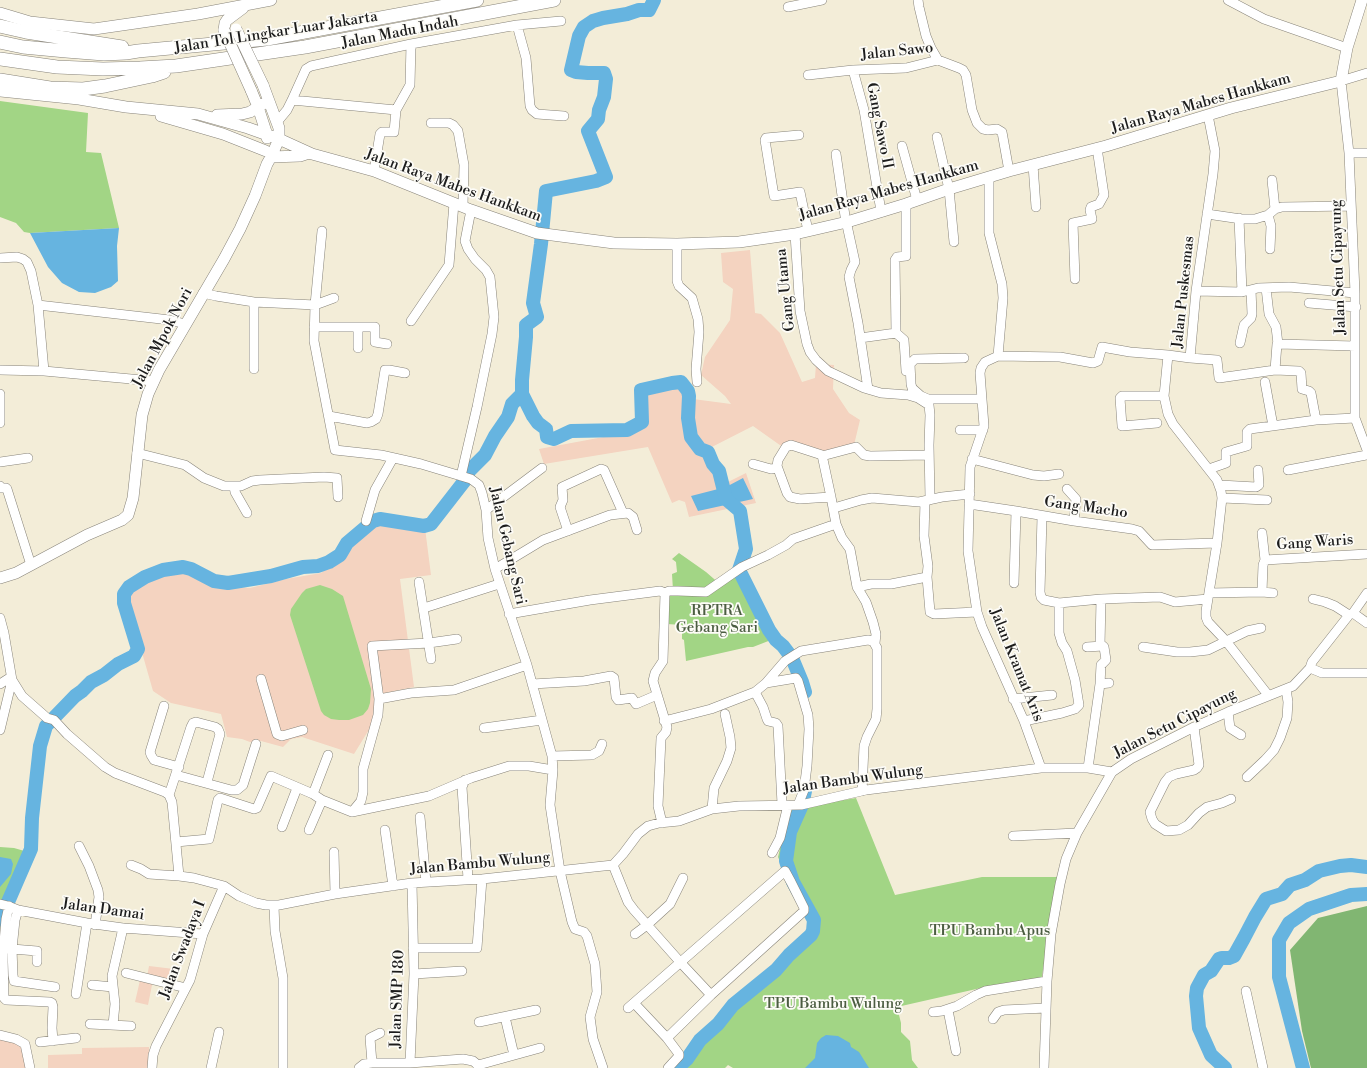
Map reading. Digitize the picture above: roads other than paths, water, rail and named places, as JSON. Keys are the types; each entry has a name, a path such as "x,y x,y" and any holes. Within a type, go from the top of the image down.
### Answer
{"highway":[{"name":"Jalan Tol Lingkar Luar Jakarta","path":"0,42 23,47 73,52 112,54 126,53 266,39 477,0"},
{"name":"Jalan Tol Lingkar Luar Jakarta","path":"0,59 57,67 95,69 176,66 305,47 554,0"},
{"path":"0,26 26,32 128,48 138,51"},
{"path":"0,80 50,88 83,89 152,76 176,66"}],"main road":[{"path":"0,13 30,22 94,28 198,14 271,0"},
{"path":"1341,81 1347,48 1362,0"},
{"path":"226,25 241,9 256,3"},
{"path":"198,14 209,14 226,25 236,29 263,85 278,130 311,154"},
{"path":"226,25 258,107 267,135"},
{"name":"Jalan Raya Mabes Hankkam","path":"311,154 374,171 463,206 541,234 614,243 677,244 739,242 795,234 846,222 1009,171 1097,148 1231,108 1341,81"},
{"path":"0,90 79,99 126,107 198,114 242,114 250,112 269,100"},
{"path":"126,107 223,134 268,157 300,156 311,154"},
{"path":"198,114 267,135 278,130"},
{"name":"Jalan Mpok Nori","path":"0,578 16,573 128,516 133,498 137,453 144,410 153,382 240,229 255,196 278,130"},
{"name":"Jalan Mpok Nori","path":"267,135 268,157"}],"street":[{"path":"788,6 822,0"},
{"path":"918,0 930,48 938,60"},
{"path":"1228,0 1264,19 1347,48"},
{"name":"Jalan Madu Indah","path":"278,130 306,69 311,66 411,44 518,26 561,21"},
{"path":"518,26 526,58 530,106 532,110 537,114 564,116"},
{"path":"374,171 380,134 382,132 394,132 396,110 410,85 411,44"},
{"name":"Jalan Sawo","path":"808,75 853,70 906,68 938,60 959,68 965,72 972,110 977,123 983,129 998,129 1002,132 1009,171"},
{"name":"Gang Sawo II","path":"853,70 864,110 881,211"},
{"name":"Jalan Raya Mabes Hankkam","path":"1341,81 1367,73"},
{"name":"Jalan Setu Cipayung","path":"1341,81 1349,153 1356,307 1355,418 1367,450"},
{"path":"292,100 396,110"},
{"name":"Jalan Puskesmas","path":"1208,115 1215,151 1214,174 1196,291 1190,358 1168,355 1164,396 1168,414 1173,424 1220,485 1222,498 1206,617 1208,622 1226,641 1268,695"},
{"path":"431,124 453,124 460,136 464,165 463,206 465,241 468,249 490,277 494,317 477,407 461,476"},
{"path":"800,135 766,138 765,140 774,196 800,192 808,231"},
{"path":"937,137 949,189 954,242"},
{"path":"902,146 912,202 906,256 897,257 895,260 896,333 904,340 908,395"},
{"path":"1075,279 1073,223 1092,219 1090,210 1091,207 1099,204 1104,195 1097,148"},
{"path":"1349,153 1367,153"},
{"path":"836,154 846,222 855,264 850,270 849,278 868,389"},
{"path":"1033,165 1036,207"},
{"path":"989,177 988,233 1002,284 1003,298 998,356 1060,357 1093,364 1098,361 1102,348 1168,355"},
{"path":"1270,249 1272,180"},
{"path":"411,321 449,265 463,206"},
{"path":"1207,214 1255,219 1288,207 1351,206"},
{"path":"1238,218 1246,291 1252,314 1251,318 1244,325 1240,342"},
{"name":"Jalan Gebang Sari","path":"322,231 315,305 314,341 328,416 331,452 367,452 420,464 471,479 479,485 482,493 486,510 488,538 495,569 527,665 552,756 553,770 550,805 560,871 572,922 575,928 584,932 587,936 593,956 597,981 597,992 590,1017 593,1038 603,1068"},
{"name":"Gang Utama","path":"795,234 800,311 810,352 828,371 868,389 881,393 908,395 918,398 929,405 929,455"},
{"path":"677,244 677,281 679,286 692,298 698,319 699,332 696,369 697,382"},
{"path":"0,258 17,257 23,259 32,270 38,305 44,370"},
{"path":"1196,291 1246,291 1289,287 1355,293"},
{"path":"1266,288 1269,314 1276,327 1277,344 1275,370"},
{"path":"204,292 216,296 254,302 315,305 334,298"},
{"path":"254,302 254,369"},
{"path":"1309,303 1356,307"},
{"path":"38,305 170,320 185,324"},
{"path":"314,327 375,327 375,342 387,344"},
{"path":"358,327 358,348"},
{"path":"860,338 896,333"},
{"path":"1277,344 1355,346"},
{"name":"Jalan Kramat Aris","path":"998,356 985,362 980,373 984,421 983,430 970,467 968,551 978,612 982,626 1024,721 1041,768"},
{"path":"964,358 915,359 910,364 912,388 928,400 982,400"},
{"path":"1190,358 1217,360 1219,378 1275,370 1299,371 1302,389 1311,393 1316,420"},
{"path":"0,370 44,370 153,382"},
{"path":"328,416 367,423 371,422 376,419 378,414 385,370 405,373"},
{"path":"1265,382 1273,426"},
{"path":"0,394 0,423"},
{"path":"1157,423 1122,426 1120,398 1122,396 1164,396"},
{"path":"1209,469 1226,463 1226,452 1247,446 1248,430 1316,420 1355,418"},
{"path":"960,430 983,430"},
{"path":"831,497 800,499 790,498 777,468 778,460 786,447 791,445 822,454 834,508 836,524 842,538 850,549 857,587 866,602 876,634 877,709 876,719 864,746 862,791"},
{"path":"822,456 856,447 861,453 870,456 929,455 924,536 928,566 927,577 930,612 932,614 978,612"},
{"path":"137,453 185,465 204,478 224,486 241,486 252,481 260,480 337,478 338,497"},
{"path":"1288,470 1367,455"},
{"path":"0,462 28,458"},
{"path":"366,521 375,490 393,458"},
{"path":"972,459 1032,475 1044,476 1059,474"},
{"path":"753,464 771,469 777,468"},
{"path":"486,510 542,468"},
{"path":"568,531 560,507 563,500 562,487 601,469 604,470 623,513"},
{"path":"1220,485 1256,487 1259,485 1258,470"},
{"path":"234,486 235,492 247,513"},
{"path":"0,488 7,488 31,565"},
{"path":"1067,489 1076,499 1074,521"},
{"path":"834,508 872,498 905,501 927,500 952,495 970,494"},
{"path":"1222,498 1267,500"},
{"name":"Gang Macho","path":"968,504 1132,529 1139,531 1152,545 1217,543"},
{"path":"1014,583 1016,511"},
{"path":"495,569 543,540 610,515 628,513 633,517 637,530"},
{"path":"1042,516 1041,597 1044,600 1059,603 1101,599 1160,597 1175,602 1188,602 1208,596 1262,592 1273,593"},
{"path":"509,614 590,600 660,591 665,593 669,591 706,592 738,569 768,555 786,545 793,539 836,524"},
{"path":"1262,534 1265,560 1263,565 1262,592"},
{"name":"Gang Waris","path":"1265,560 1367,554"},
{"path":"857,587 871,584 891,584 927,577"},
{"path":"419,582 431,659"},
{"path":"424,608 499,584"},
{"path":"662,823 658,806 661,738 666,732 667,727 657,695 654,677 663,661 665,593"},
{"name":"Jalan Setu Cipayung","path":"1044,1068 1046,981 1051,934 1060,884 1066,859 1077,833 1112,772 1131,758 1194,727 1268,695 1293,686 1310,668 1312,662 1367,593"},
{"path":"1100,646 1101,599"},
{"path":"1313,599 1335,606 1367,623"},
{"path":"1024,721 1058,714 1075,709 1079,705 1075,680 1069,658 1059,633 1059,603"},
{"path":"0,618 4,633 11,679 0,730"},
{"path":"1143,647 1167,652 1208,650 1247,631 1261,628"},
{"path":"352,812 361,801 363,792 363,769 378,715 378,699 372,646 429,643 457,639"},
{"path":"664,721 710,709 755,692 766,684 789,658 805,650 868,640 873,641 875,644"},
{"path":"1087,647 1104,647 1106,660 1101,665 1104,684 1088,768"},
{"path":"378,699 411,693 454,690 527,665"},
{"path":"1310,668 1322,673 1367,673"},
{"path":"532,684 584,682 611,676 614,678 616,697 618,700 632,698 636,704 657,695"},
{"path":"766,684 796,678 798,681 806,708 809,729 809,748 803,804"},
{"path":"0,684 11,679"},
{"path":"11,679 22,696 105,767 115,773 169,795 172,802 179,876"},
{"path":"261,679 277,734 282,736 303,730"},
{"path":"1248,777 1274,750 1280,738 1287,718 1288,702 1286,689"},
{"path":"755,692 763,707 768,722 778,726 785,805 780,838 772,853"},
{"path":"1013,699 1052,694"},
{"path":"164,706 150,755 154,760 178,771 207,782 232,790 237,790 243,785 256,744"},
{"path":"1228,712 1230,728 1241,735"},
{"path":"712,809 714,788 727,761 731,748 725,714"},
{"path":"484,728 542,720"},
{"path":"169,795 191,727 193,723 196,722 214,727 218,729 220,734 207,782"},
{"path":"1194,727 1199,765 1194,770 1176,774 1169,777 1164,782 1150,812 1152,820 1155,824 1166,831 1179,830 1188,825 1207,807 1222,803 1231,798"},
{"path":"552,756 592,755 599,751 602,744"},
{"path":"313,794 328,755"},
{"path":"176,842 209,839 218,800 220,798 255,809 259,806 271,776 313,794 322,800 352,812 429,796 465,780 502,768 529,766 553,770"},
{"name":"Jalan Bambu Wulung","path":"131,865 149,874 194,878 224,886 239,896 256,903 274,906 334,894 412,883 482,879 613,864 643,830 654,824 679,822 712,809 739,806 803,804 862,791 1041,768 1088,768 1112,772"},
{"path":"465,780 462,787 468,879"},
{"path":"282,827 297,788"},
{"path":"309,830 322,800"},
{"path":"420,817 426,882"},
{"path":"385,830 393,886"},
{"path":"1013,836 1077,833"},
{"path":"76,994 91,924 99,897 89,866 79,846"},
{"path":"334,852 334,894"},
{"path":"613,864 628,902 634,910 680,963 712,995"},
{"path":"667,1038 805,910 785,871 631,1006 667,1038 679,1054 679,1056 668,1068"},
{"path":"635,934 670,904 683,878"},
{"path":"413,948 474,949 478,947 482,879"},
{"name":"Jalan SMP 180","path":"359,1068 364,1064 372,1063 410,1063 414,974 412,883"},
{"name":"Jalan Swadaya I","path":"152,1068 153,1055 160,1037 186,988 192,973 203,934 224,886"},
{"path":"5,905 6,919 3,954 2,1002 50,1002 53,1007 53,1040"},
{"name":"Jalan Damai","path":"5,905 18,910 91,924 203,934"},
{"path":"274,906 275,932 283,978 283,1068"},
{"path":"18,910 15,920 12,949 14,981 55,987"},
{"path":"113,1025 115,1004 112,976 123,928"},
{"path":"12,949 37,950 37,962"},
{"path":"414,974 462,971"},
{"path":"126,972 186,988"},
{"path":"933,1012 948,1010 985,991 1046,981"},
{"path":"92,985 113,987"},
{"path":"1246,991 1263,1068"},
{"path":"993,1019 998,1012 1004,1010 1046,1008"},
{"path":"479,1022 536,1010"},
{"path":"948,1010 956,1051"},
{"path":"505,1017 514,1055"},
{"path":"90,1024 131,1026"},
{"path":"211,1068 219,1032"},
{"path":"372,1063 370,1038 380,1033"},
{"path":"0,1035 25,1044 30,1068"},
{"path":"40,1042 76,1038"},
{"path":"410,1063 463,1059 473,1060 478,1066 540,1048"}],"water":[{"path":"119,228 117,246 118,281 111,287 95,293 79,292 62,283 48,267 30,233"},
{"path":"743,478 753,499 698,511 691,496 726,487"},
{"path":"0,857 11,859 13,864 11,874 0,887"},
{"path":"826,1035 838,1036 850,1043 851,1047 859,1052 869,1068 805,1068 815,1058 817,1043"}],"waterway":[{"path":"654,0 649,10 639,10 593,21 584,27 579,36 571,70 576,72 604,73 606,79 604,97 599,110 598,119 588,131 606,177 596,181 546,191 533,303 537,317 526,325 522,394 533,416 538,423 546,429 547,437 554,439 571,431 627,430 642,422 641,390 681,382 688,391 689,396 688,418 691,437 700,449 708,452 713,464 719,471 726,499 740,511 746,549 739,570 769,630 792,658 805,692"},
{"path":"467,476 469,471 485,455 495,436 508,417 512,404 522,394"},
{"path":"3,920 8,902 31,849 32,818 40,746 46,726 91,682 104,675 118,664 134,656 138,649 124,603 124,594 129,587 145,577 163,570 183,567 191,569 214,581 228,583 271,576 303,567 318,566 329,562 340,555 347,543 373,521 380,519 424,526 431,524 466,479"},
{"path":"677,1068 687,1059 700,1040 718,1024 733,1005 776,970 789,955 811,935 813,931 814,920 793,882 786,861 790,832 802,805 805,791"},
{"path":"1225,1068 1211,1055 1199,1028 1196,996 1197,988 1204,975 1211,971 1219,959 1234,956 1266,899 1282,894 1290,885 1305,880 1319,871 1351,865 1367,867"},
{"path":"1303,1068 1279,977 1279,940 1289,923 1309,909 1351,895 1367,894"}],"park label":[{"name":"RPTRA Gebang Sari","path":"717,620"},
{"name":"TPU Bambu Apus","path":"990,931"},
{"name":"TPU Bambu Wulung","path":"833,1004"}]}
